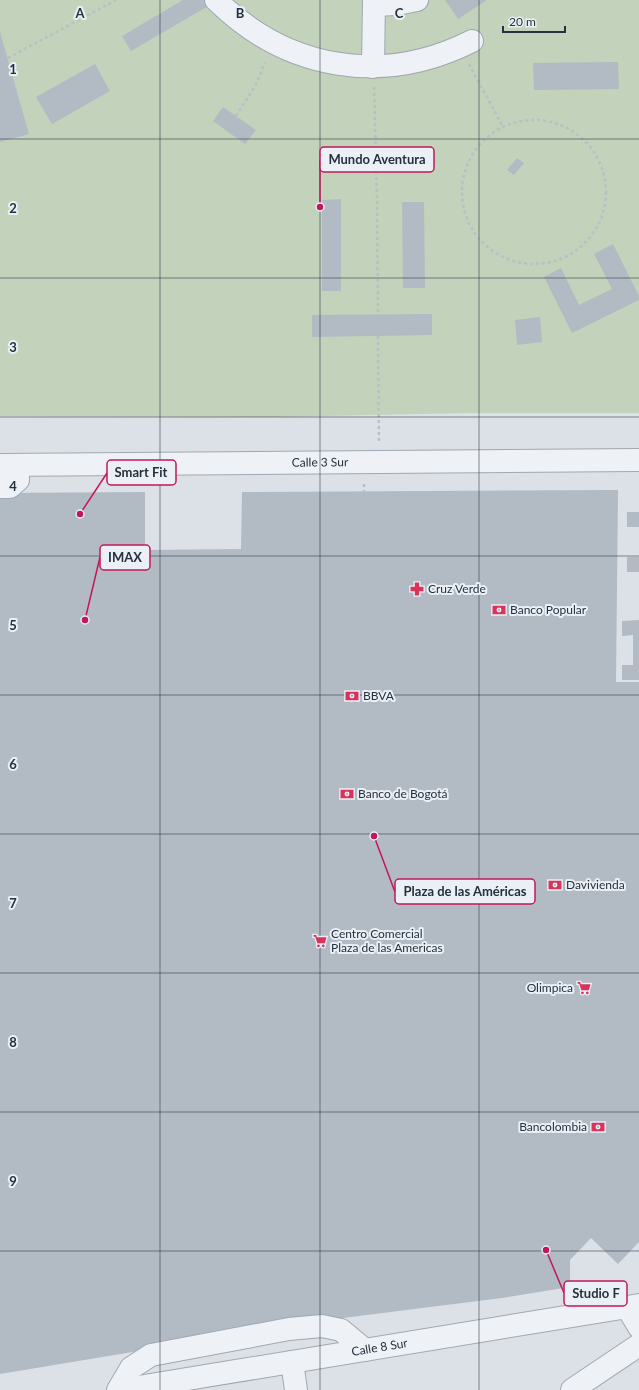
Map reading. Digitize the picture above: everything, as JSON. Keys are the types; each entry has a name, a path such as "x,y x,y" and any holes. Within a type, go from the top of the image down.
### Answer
{"street":[{"path":"216,0 250,30 291,51 329,63 348,66 373,67 415,62 466,44"},
{"path":"373,67 374,3 397,4 417,0"},
{"name":"Calle 3 Sur","path":"9,465 639,460"},
{"path":"0,487 10,487 18,480 9,465"},
{"path":"633,1306 639,1327"},
{"name":"Calle 8 Sur","path":"119,1390 633,1306"},
{"path":"119,1390 131,1368 150,1355 289,1329 322,1326 341,1330 365,1350"},
{"path":"572,1390 639,1345"},
{"path":"292,1362 296,1390"}],"path":[{"path":"8,58 116,0"},
{"path":"466,44 503,127"},
{"path":"373,67 377,199 378,315"},
{"path":"236,116 257,83"},
{"path":"528,120 555,123 579,135 596,155 602,166 607,193 602,219 587,241 566,257 540,264 514,261 490,249 480,240 469,224 463,205 462,191 467,166 481,143 503,127 528,120"},
{"path":"378,336 379,462"}],"green space":[{"path":"0,0 639,0 639,413 469,413 275,417 0,416"}],"building":[{"path":"183,0 207,0 210,5 131,51 122,36"},
{"path":"445,0 487,0 458,19"},
{"path":"0,32 29,134 0,142"},
{"path":"618,62 619,89 534,90 533,63"},
{"path":"95,64 110,91 52,124 36,97"},
{"path":"223,107 256,130 245,144 213,121"},
{"path":"517,158 524,163 514,175 507,170"},
{"path":"341,199 341,291 322,291 322,200"},
{"path":"402,202 424,202 425,288 403,288"},
{"path":"613,244 639,296 639,300 572,333 544,277 561,268 579,305 612,289 594,254"},
{"path":"432,314 432,335 312,337 312,315"},
{"path":"540,317 542,342 517,345 515,320"},
{"name":"Centro Comercial Plaza de las Americas","path":"618,490 616,682 639,682 639,1242 618,1264 591,1238 570,1260 570,1287 502,1298 319,1321 0,1374 0,493 145,492 145,550 241,549 242,492"},
{"path":"627,512 639,512 639,527 627,527"},
{"path":"627,557 639,557 639,572 627,572"},
{"path":"639,620 639,680 622,680 622,665 633,665 633,635 622,636 622,621"}],"place":[{"name":"Mundo Aventura","path":"320,207"},
{"name":"Smart Fit","path":"80,514"},
{"name":"Cruz Verde","path":"417,589"},
{"name":"Banco Popular","path":"499,610"},
{"name":"IMAX","path":"85,620"},
{"name":"BBVA","path":"352,696"},
{"name":"Banco de Bogotá","path":"347,794"},
{"name":"Plaza de las Américas","path":"374,836"},
{"name":"Davivienda","path":"555,885"},
{"name":"Centro Comercial Plaza de las Americas","path":"320,941"},
{"name":"Olimpica","path":"584,988"},
{"name":"Bancolombia","path":"598,1127"},
{"name":"Studio F","path":"546,1250"}]}
